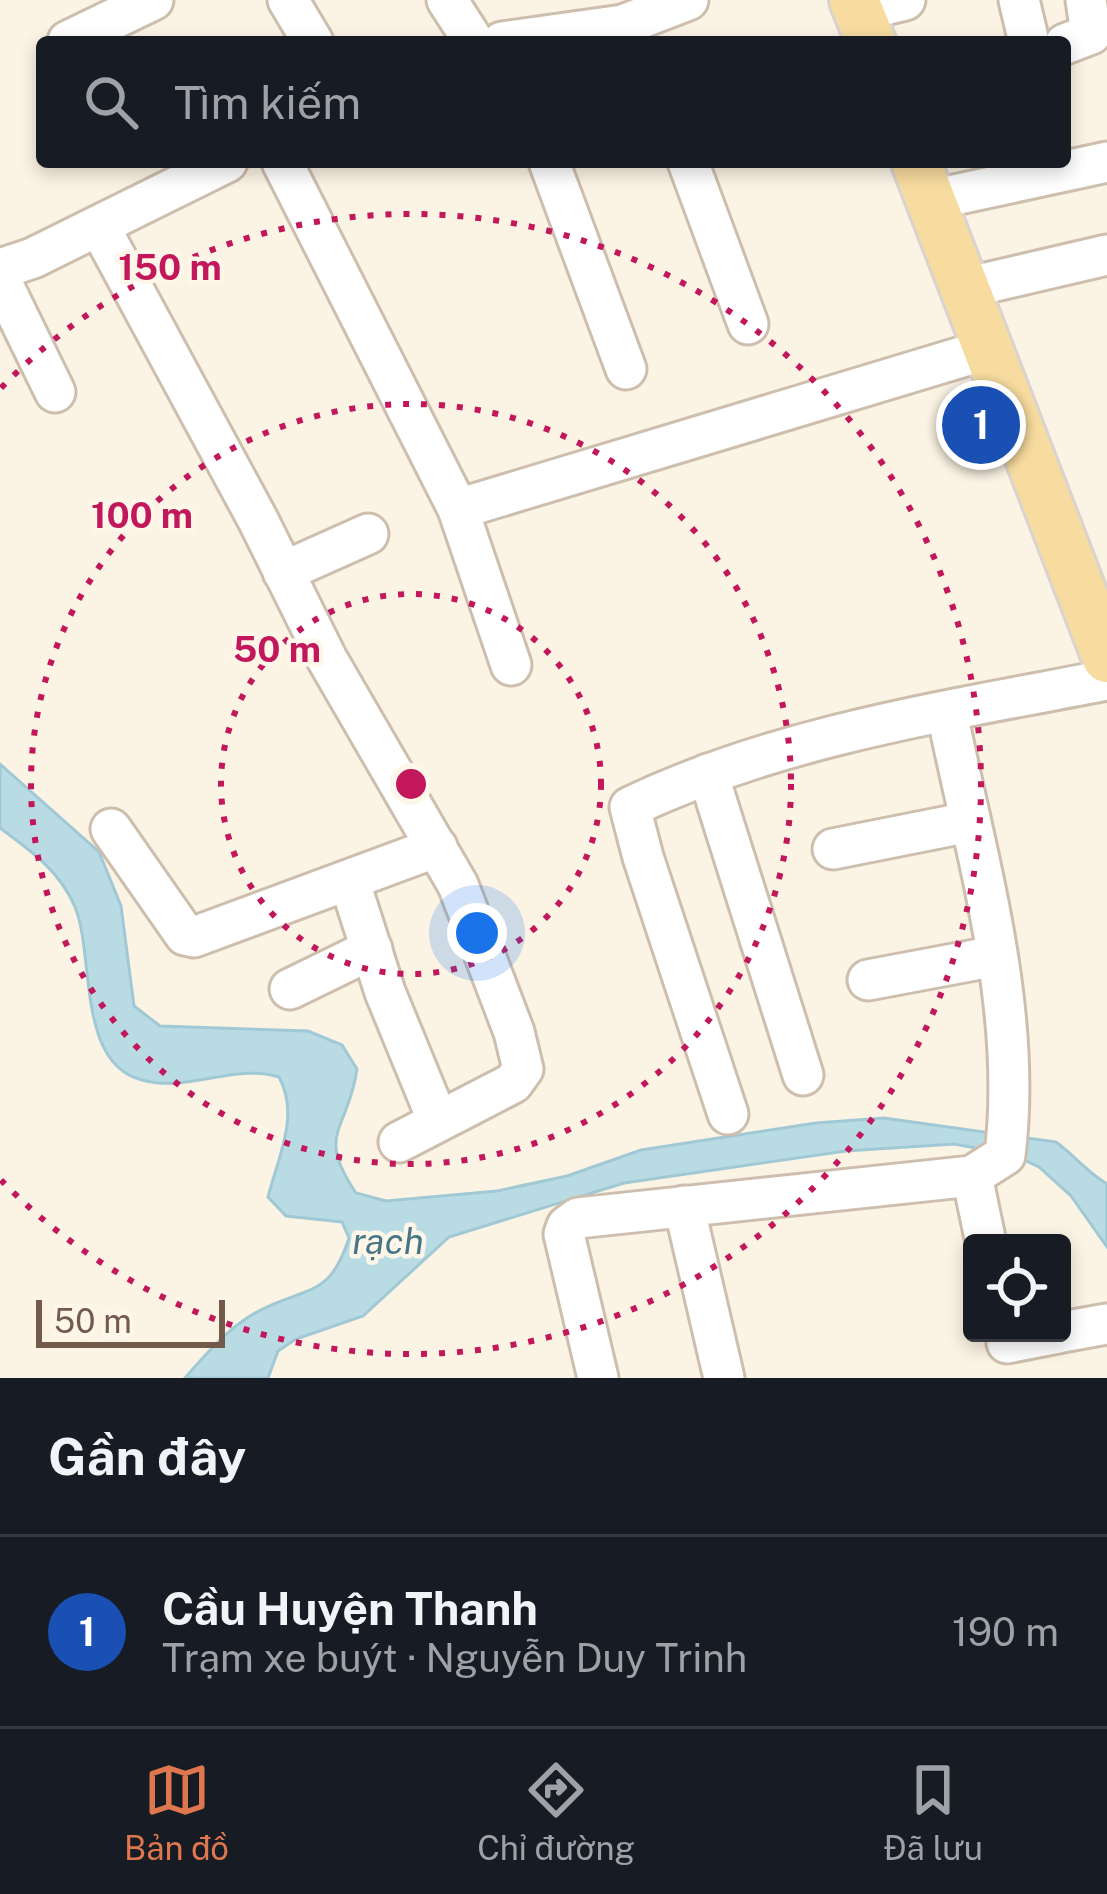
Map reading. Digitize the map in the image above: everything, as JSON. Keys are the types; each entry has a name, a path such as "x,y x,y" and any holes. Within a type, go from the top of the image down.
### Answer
{"main road":[{"path":"924,181 1107,658"}],"street":[{"path":"78,36 153,0"},
{"path":"288,0 309,36"},
{"path":"447,0 470,36"},
{"path":"578,36 640,31 688,0"},
{"path":"1019,0 1028,36"},
{"path":"1071,42 1091,34 1086,0"},
{"path":"1071,166 1107,162"},
{"path":"0,269 34,258 215,168"},
{"path":"285,168 458,509 511,665"},
{"path":"550,168 626,369"},
{"path":"690,168 748,324"},
{"path":"924,181 1049,168"},
{"path":"99,226 327,659 458,885 514,1032 524,1069 513,1083 399,1142"},
{"path":"965,288 1107,255"},
{"path":"0,279 55,392"},
{"path":"458,509 988,350"},
{"path":"284,572 368,534"},
{"path":"728,1114 630,807 708,774 847,732 1107,680"},
{"path":"947,713 996,956 1012,1101 988,1165 986,1234"},
{"path":"708,774 803,1075"},
{"path":"833,849 969,822"},
{"path":"111,830 185,935 206,935 437,847"},
{"path":"349,880 400,1031 439,1121"},
{"path":"290,989 372,949"},
{"path":"868,980 996,956"},
{"path":"598,1378 564,1234 567,1226 592,1216 988,1165"},
{"path":"684,1206 724,1378"},
{"path":"1071,1331 1107,1324"}],"water":[{"name":"rạch","path":"0,764 99,852 121,906 134,1006 160,1026 308,1031 342,1045 357,1069 336,1144 356,1193 386,1201 497,1191 567,1176 641,1150 816,1123 884,1118 1056,1142 1107,1184 1107,1247 1071,1196 1039,1167 1013,1155 954,1144 846,1151 624,1183 449,1237 363,1316 296,1339 278,1351 268,1378 185,1378 247,1318 324,1282 349,1238 342,1222 286,1216 268,1197 287,1122 288,1107 279,1077 245,1073 159,1083 121,1070 106,1053 91,1005 81,928 69,894 53,872 0,828"}],"place":[{"name":"Cầu Huyện Thanh","path":"981,425"}]}
